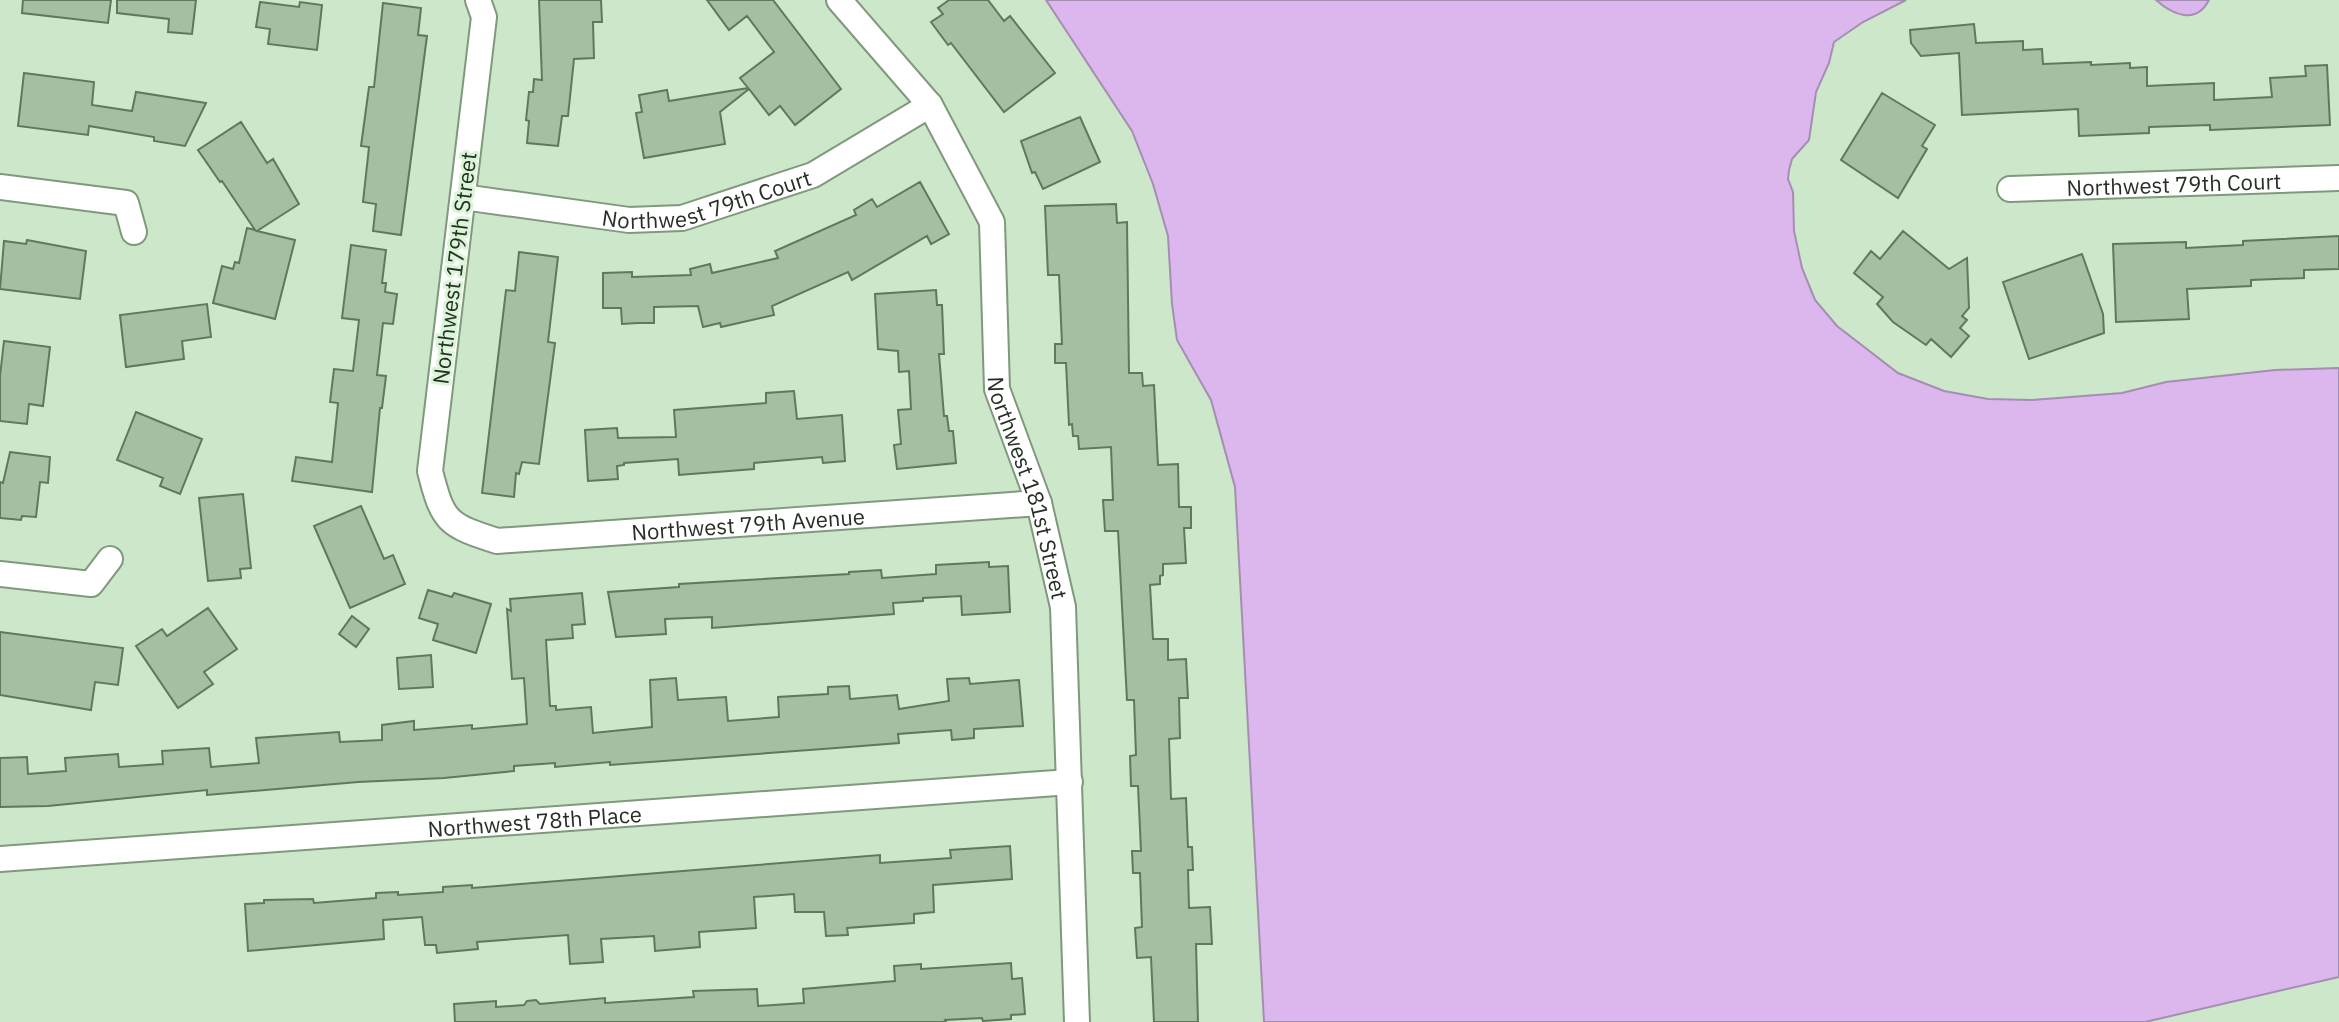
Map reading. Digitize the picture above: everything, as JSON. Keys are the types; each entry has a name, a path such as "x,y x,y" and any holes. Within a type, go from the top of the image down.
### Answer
{"street":[{"name":"Northwest 179th Street","path":"459,528 438,506 430,471 484,17 478,0"},
{"name":"Northwest 181st Street","path":"839,0 930,105 992,222 997,389 1039,503 1063,607 1077,1022"},
{"name":"Northwest 79th Court","path":"463,197 629,220 682,218 813,175 930,105"},
{"name":"Northwest 79th Court","path":"2010,189 2339,178"},
{"path":"0,187 126,203 134,232"},
{"name":"Northwest 79th Avenue","path":"459,528 497,541 1039,503"},
{"path":"0,574 91,584 110,559"},
{"name":"Northwest 78th Place","path":"0,859 1070,782"}],"shaded area":[{"path":"1046,0 1906,0 1863,22 1834,42 1829,63 1816,92 1809,140 1792,159 1789,170 1794,231 1802,268 1815,300 1837,326 1898,373 1944,391 1988,399 2032,400 2122,393 2166,382 2275,370 2339,368 2339,977 2145,1022 1264,1022 1235,487 1211,400 1177,340 1168,236 1153,184 1132,131"},
{"path":"2156,0 2209,0 2198,13 2184,15"}],"building":[{"path":"23,0 111,0 108,23 22,13"},
{"path":"117,0 196,0 192,34 168,32 169,19 117,13"},
{"path":"539,0 601,0 602,22 593,22 594,58 574,59 568,116 562,116 558,146 527,143 529,92 533,92 534,79 542,80"},
{"path":"707,0 773,0 841,89 795,125 780,106 769,115 749,89 720,112 725,144 644,158 636,113 642,112 639,95 667,90 669,101 748,88 740,78 774,52 747,16 729,30"},
{"path":"949,0 988,0 1004,21 1010,16 1055,73 1004,112 931,22 943,14 938,8"},
{"path":"260,2 299,7 300,2 322,5 317,50 268,44 270,29 256,27"},
{"path":"383,3 421,8 418,35 427,36 401,235 373,231 376,204 363,202 369,147 361,146 369,87 374,87"},
{"path":"1974,24 1976,43 2023,41 2023,50 2042,49 2043,64 2130,63 2130,68 2147,67 2147,86 2214,83 2214,100 2272,97 2270,78 2306,76 2305,66 2327,65 2330,125 2210,130 2210,125 2149,127 2149,133 2079,136 2078,109 1962,115 1959,53 1921,56 1911,43 1910,30"},
{"path":"24,73 94,82 92,105 132,111 136,92 206,103 185,146 154,141 154,137 89,126 88,135 18,126"},
{"path":"1882,93 1935,125 1922,146 1927,149 1898,198 1841,160"},
{"path":"1080,117 1100,162 1043,189 1035,172 1032,173 1021,141"},
{"path":"241,122 267,163 273,159 299,204 257,231 295,240 275,319 213,303 222,266 233,269 235,262 239,263 247,228 255,230 198,150"},
{"path":"920,182 949,234 931,244 927,236 852,280 848,272 772,306 774,315 721,327 720,323 703,327 698,306 654,307 654,323 622,324 621,308 603,308 603,273 632,272 632,277 691,275 690,269 710,264 712,273 778,258 775,251 856,215 854,210 872,199 877,207"},
{"path":"1116,204 1117,223 1127,222 1129,373 1142,373 1143,386 1154,385 1158,465 1178,464 1179,507 1191,507 1191,528 1184,528 1186,563 1163,564 1160,584 1150,585 1153,639 1168,639 1168,660 1186,659 1188,698 1179,698 1180,738 1169,739 1171,799 1186,798 1188,847 1192,847 1193,870 1188,870 1189,908 1210,907 1212,944 1196,944 1198,1022 1154,1022 1151,957 1137,958 1135,928 1142,927 1140,873 1133,873 1132,851 1141,851 1138,786 1131,786 1130,756 1136,755 1134,700 1127,700 1118,531 1105,531 1103,500 1113,500 1111,447 1079,449 1078,436 1073,436 1072,424 1069,425 1066,363 1055,363 1055,344 1062,344 1059,275 1048,275 1045,206"},
{"path":"1903,231 1949,269 1967,258 1969,308 1962,316 1967,320 1960,328 1969,336 1951,357 1931,339 1926,345 1893,322 1877,304 1883,297 1854,273 1871,251 1880,259"},
{"path":"2339,236 2339,269 2304,270 2304,278 2251,280 2251,286 2187,289 2189,319 2116,322 2113,244 2186,242 2186,248 2243,245 2243,241"},
{"path":"27,240 86,251 80,299 0,289 4,241 26,244"},
{"path":"351,245 386,250 382,283 386,283 385,292 397,294 393,324 383,323 377,375 386,376 372,492 292,481 296,457 332,462 338,403 330,402 334,369 353,371 359,320 342,318"},
{"path":"519,252 558,257 548,342 555,343 539,464 522,462 519,474 516,473 514,497 482,493 506,290 515,291"},
{"path":"2082,254 2103,314 2104,333 2029,359 2003,282"},
{"path":"936,290 937,305 942,305 944,354 939,354 944,416 947,416 949,431 953,431 956,463 897,469 894,445 901,444 898,410 911,409 909,371 899,372 898,351 878,349 875,294"},
{"path":"207,304 211,337 182,341 184,359 126,367 120,315"},
{"path":"4,341 50,347 43,406 29,404 27,424 0,421"},
{"path":"794,391 797,419 842,415 845,461 823,463 822,457 754,463 754,469 679,475 678,459 624,463 617,466 618,479 588,481 585,430 617,428 618,438 676,437 674,410 766,403 766,393"},
{"path":"136,412 202,439 180,494 160,486 163,478 117,460"},
{"path":"10,452 50,457 48,483 40,482 36,517 22,516 21,520 0,518 0,482 3,483"},
{"path":"243,494 251,568 240,569 241,578 208,581 199,498"},
{"path":"361,506 384,559 393,555 405,584 350,608 314,526"},
{"path":"989,562 989,567 1008,566 1010,612 962,615 961,596 923,598 923,601 893,603 894,614 712,628 712,617 665,619 666,634 616,637 608,592 881,570 882,578 936,574 936,565"},
{"path":"428,590 452,597 454,593 491,604 476,653 433,640 438,624 419,618"},
{"path":"582,593 585,624 572,625 573,638 546,640 550,706 556,706 556,710 591,707 593,733 652,727 650,680 676,678 678,700 726,697 728,721 779,717 778,697 828,694 828,687 849,686 850,699 897,695 899,709 949,701 947,679 969,678 970,684 1019,680 1023,726 974,729 974,738 952,740 951,730 898,734 899,743 610,765 610,762 555,767 555,763 514,766 514,771 444,778 207,795 207,790 48,806 0,807 0,758 27,757 28,774 66,771 65,758 118,754 119,767 163,764 162,751 209,748 211,767 259,763 256,738 339,732 340,742 382,740 382,725 414,721 414,730 527,724 524,678 512,679 507,609 511,611 510,599"},
{"path":"208,608 237,649 204,672 213,684 178,708 136,646 162,629 167,636"},
{"path":"352,616 369,629 356,647 339,634"},
{"path":"0,632 123,648 118,685 95,682 91,710 0,695"},
{"path":"431,655 433,687 399,689 397,658"},
{"path":"1010,846 1012,879 933,885 934,912 914,914 914,923 847,928 848,935 826,936 824,912 795,912 794,894 754,897 756,928 699,932 700,947 655,951 654,936 601,939 603,962 570,964 568,935 477,942 478,949 437,953 436,945 425,945 422,917 383,920 384,939 248,951 245,904 264,903 264,900 313,899 314,903 376,898 376,893 443,892 443,887 472,885 472,888 880,855 880,863 951,858 950,850"},
{"path":"1011,963 1012,979 1022,978 1025,1014 1011,1015 1011,1019 946,1022 455,1022 454,1004 496,1001 496,1007 524,1005 527,1001 536,1000 540,1004 605,998 605,1003 694,997 693,991 757,989 758,1006 804,1003 803,989 895,981 894,966 921,964 921,969"}]}
